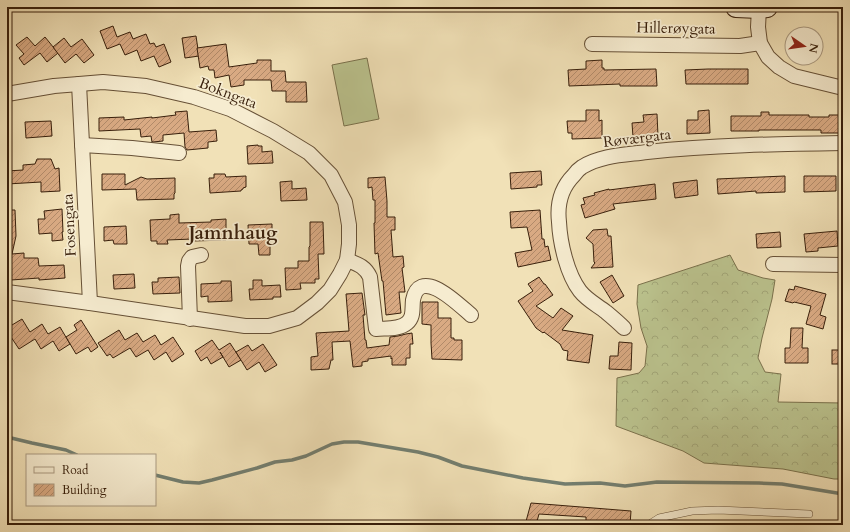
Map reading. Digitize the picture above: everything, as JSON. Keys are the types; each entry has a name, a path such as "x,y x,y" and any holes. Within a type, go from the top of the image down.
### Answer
{"street":[{"path":"736,7 763,7 758,27 760,43 768,57 779,67 794,76 843,88"},
{"name":"Hillerøygata","path":"592,44 740,46 760,43"},
{"name":"Bokngata","path":"7,94 54,86 103,82 146,86 194,97 230,109 273,131 309,154 331,175 345,202 349,225 350,244 347,260 330,290 317,303 297,318 269,326 245,326 7,292"},
{"name":"Fosengata","path":"79,84 90,303"},
{"name":"Røværgata","path":"624,328 579,290 566,262 560,237 558,212 561,194 569,180 581,168 595,161 611,157 668,150 756,144 843,143"},
{"path":"82,145 179,153"},
{"path":"190,318 188,266 192,257 201,255"},
{"path":"347,260 363,267 370,277 376,329 402,327 407,323 413,312 413,300 419,289 423,286 438,288 471,315"},
{"path":"773,264 843,265"}],"lane":[{"path":"648,525 659,518 692,511 718,510 809,514"}],"green space":[{"path":"367,58 379,119 344,126 332,65"},
{"path":"730,255 738,270 763,278 775,280 758,358 765,372 781,374 778,402 843,403 843,479 834,479 783,469 704,463 683,451 616,426 617,378 639,373 645,366 647,346 641,328 637,304 638,285"}],"building":[{"path":"113,26 117,37 130,32 133,39 146,34 150,44 154,43 156,47 164,44 171,62 159,67 154,56 141,61 137,50 125,55 120,44 107,49 100,31"},
{"path":"196,36 199,56 185,58 182,38"},
{"path":"27,37 35,46 45,37 58,53 47,62 40,53 24,65 19,58 24,54 16,45"},
{"path":"64,38 71,47 82,39 94,55 84,63 76,54 65,63 53,47"},
{"path":"226,44 229,67 257,63 257,60 271,60 271,71 285,71 286,82 306,82 307,102 286,102 286,91 272,91 271,80 244,80 244,85 231,87 229,75 215,78 214,70 209,70 208,66 200,68 197,48"},
{"path":"602,60 602,68 604,68 604,70 656,69 657,86 620,86 620,84 569,86 568,70 586,69 586,61"},
{"path":"748,69 748,84 686,84 685,70"},
{"path":"586,110 599,110 599,121 602,120 602,138 572,139 572,133 568,133 567,121 586,121"},
{"path":"709,110 710,133 687,134 687,120 698,120 698,111"},
{"path":"187,111 189,132 216,130 217,141 208,142 208,148 187,150 185,147 184,133 163,135 163,141 152,142 151,136 141,137 140,129 99,131 99,118 124,117 124,120 152,118 176,115 175,112"},
{"path":"761,112 769,112 769,115 809,115 809,117 843,115 843,129 841,129 841,133 821,133 821,130 731,131 731,116 761,116"},
{"path":"657,114 658,136 633,137 632,123 644,122 643,115"},
{"path":"51,121 52,136 26,138 25,122"},
{"path":"247,146 262,146 262,152 272,151 273,163 248,164"},
{"path":"37,159 51,159 55,169 59,168 60,191 41,192 41,182 7,184 7,171 23,170 23,165 35,164"},
{"path":"541,171 542,185 537,185 537,187 511,189 510,173"},
{"path":"102,174 125,174 125,185 141,177 147,179 175,178 174,199 137,200 136,189 102,190"},
{"path":"214,174 225,174 226,177 246,176 246,187 241,191 210,193 209,178 214,178"},
{"path":"785,176 785,192 756,193 756,191 718,194 717,179"},
{"path":"804,176 836,176 836,191 804,192"},
{"path":"385,177 387,217 395,217 395,230 391,230 393,257 403,256 404,267 402,268 405,292 399,292 401,313 386,315 383,281 378,253 375,254 375,200 373,200 372,187 368,188 368,178"},
{"path":"697,180 698,195 675,198 673,183"},
{"path":"292,181 292,189 306,188 307,200 281,201 280,182"},
{"path":"655,184 656,199 613,204 615,209 585,218 581,205 585,204 583,198 609,189"},
{"path":"62,209 63,240 52,241 52,233 39,234 38,219 45,219 44,211"},
{"path":"7,210 15,210 16,236 12,254 24,253 24,258 38,258 39,266 64,265 65,278 11,280 11,274 7,274"},
{"path":"540,210 542,239 544,239 545,247 548,246 551,260 518,267 515,253 532,250 527,227 511,228 510,212"},
{"path":"179,214 179,223 211,222 211,220 226,219 226,240 167,240 168,244 157,244 157,241 151,241 150,220 170,219 170,215"},
{"path":"310,222 323,222 324,254 318,254 319,279 315,279 315,283 300,283 301,289 286,290 285,268 298,268 298,261 309,261"},
{"path":"272,224 270,255 259,255 258,244 249,244 248,225"},
{"path":"126,226 127,244 114,244 113,240 104,241 104,227"},
{"path":"607,229 608,236 611,236 613,267 591,268 595,263 593,244 586,238 593,230"},
{"path":"837,231 838,246 818,248 818,251 806,252 804,234"},
{"path":"780,232 781,247 757,248 756,234"},
{"path":"134,274 135,288 114,289 113,275"},
{"path":"612,275 624,296 613,303 600,282"},
{"path":"179,277 180,293 153,294 152,282 158,282 158,278"},
{"path":"539,277 553,295 536,306 553,318 561,308 573,316 562,330 593,335 589,363 567,360 568,351 563,350 560,344 536,328 518,301 533,291 528,284"},
{"path":"253,280 262,280 262,286 280,285 281,297 273,297 273,299 250,300 249,289 253,289"},
{"path":"221,281 231,281 232,301 208,302 208,296 201,297 201,284 221,283"},
{"path":"795,286 826,294 820,315 826,317 823,329 806,324 811,306 785,301 789,289 794,290"},
{"path":"362,293 365,315 363,315 365,340 367,348 389,345 390,337 412,333 413,344 410,344 410,358 406,358 406,365 392,365 391,356 368,359 368,361 362,362 362,366 353,367 350,341 332,342 333,360 331,360 329,369 311,370 311,357 318,356 316,333 349,331 346,294"},
{"path":"422,302 438,302 438,318 451,318 451,338 454,338 454,340 462,340 462,360 432,359 431,325 422,324"},
{"path":"22,319 30,332 42,324 48,334 60,327 70,344 59,351 53,341 41,349 35,339 19,349 7,331 7,328"},
{"path":"81,320 98,347 91,352 88,347 76,354 66,337 77,330 74,325"},
{"path":"791,328 803,328 802,348 808,348 808,363 785,363 785,348 790,348"},
{"path":"119,330 125,340 137,333 143,342 155,335 161,345 173,337 184,354 172,362 166,352 154,360 148,350 136,357 130,348 113,358 110,354 107,356 98,343"},
{"path":"212,340 219,350 230,343 241,360 229,367 223,357 211,364 207,357 201,361 195,351"},
{"path":"619,342 632,343 631,370 609,369 610,356 618,356"},
{"path":"263,344 277,365 265,372 259,362 247,370 236,352 248,345 252,351"},
{"path":"832,350 843,350 843,364 832,364"},
{"path":"531,503 631,511 630,525 586,525 586,517 539,514 536,525 525,525"}],"waterway":[{"path":"7,437 66,450 75,454"},
{"path":"156,475 183,482 199,483 275,462 292,460 306,456 332,444 358,442 418,452 438,457 462,466 523,478 565,484 600,483 625,486 657,482 759,483 782,484 843,494"}],"district":[{"name":"Jamnhaug","path":"233,233"}]}
